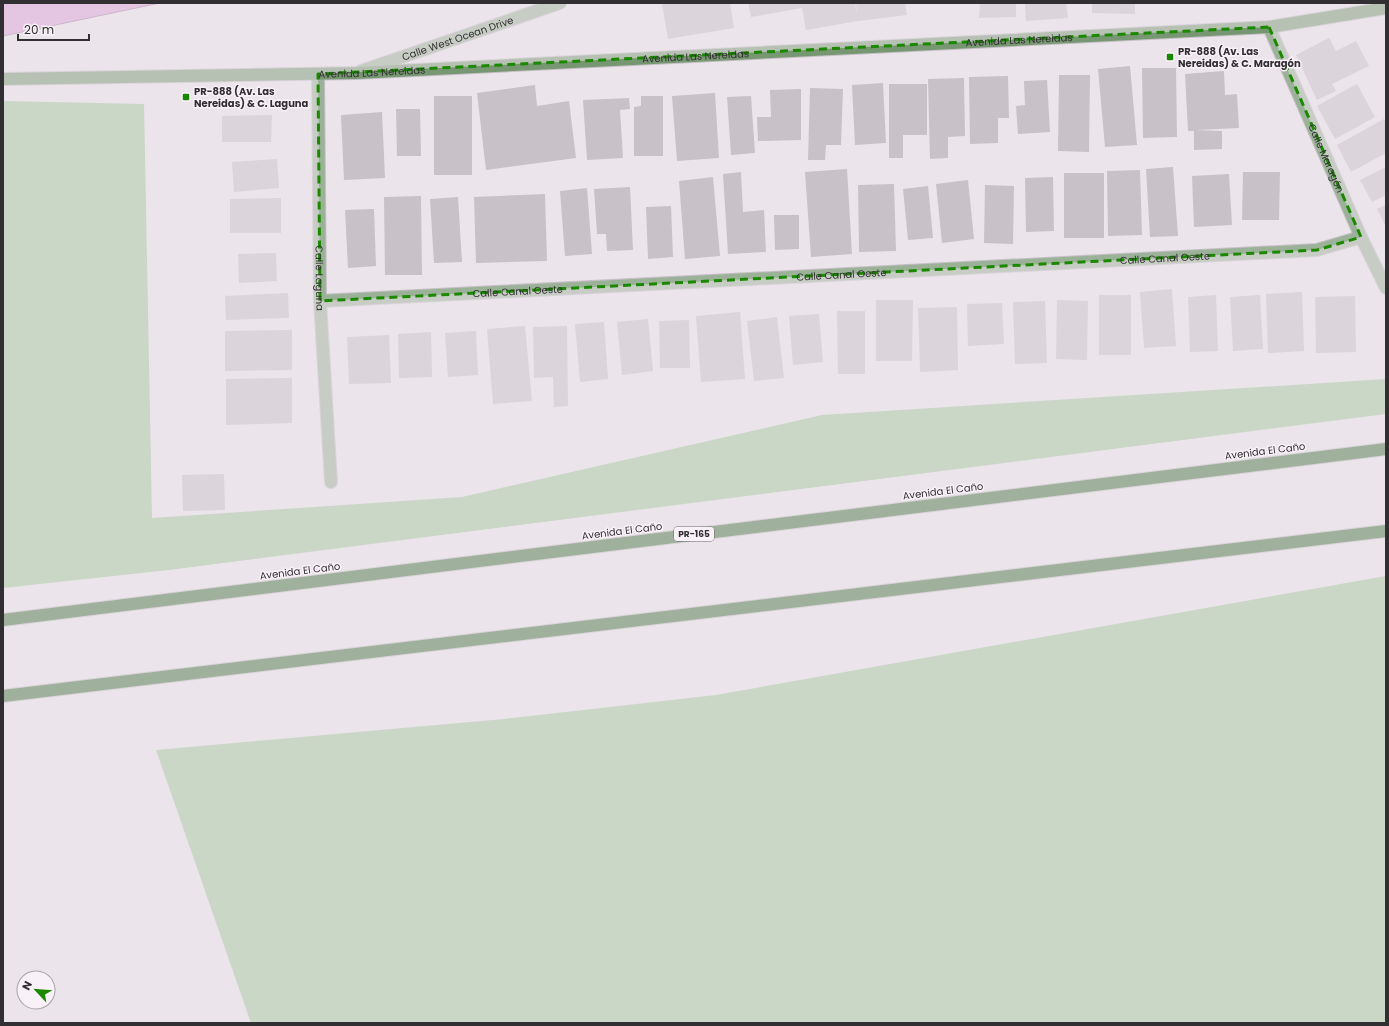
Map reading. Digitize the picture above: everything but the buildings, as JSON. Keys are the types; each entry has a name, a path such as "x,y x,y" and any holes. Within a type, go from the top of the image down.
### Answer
{"highway":[{"name":"Avenida El Caño","path":"3,620 1386,448"},
{"path":"3,696 1386,530"}],"street":[{"name":"Calle West Ocean Drive","path":"356,73 560,3"},
{"name":"Avenida Las Nereidas","path":"3,79 356,73 1269,27 1386,8"},
{"name":"Calle Maragón","path":"1269,27 1361,237 1386,288"},
{"name":"Calle Laguna","path":"318,74 320,301 331,482"},
{"name":"Calle Canal Oeste","path":"320,301 1317,250 1361,237"}],"highlighted area":[{"path":"1269,27 1361,237 1317,250 320,301 318,74"}],"green space":[{"path":"3,101 144,104 152,518 462,497 822,415 1386,379 1386,414 169,570 3,588"},
{"path":"1386,576 1386,1023 251,1023 156,750 504,719 716,695"}],"shaded area":[{"path":"3,3 160,3 3,36"}],"place":[{"name":"PR-888 (Av. Las Nereidas) & C. Maragón","path":"1170,57"},
{"name":"PR-888 (Av. Las Nereidas) & C. Laguna","path":"186,97"}]}
